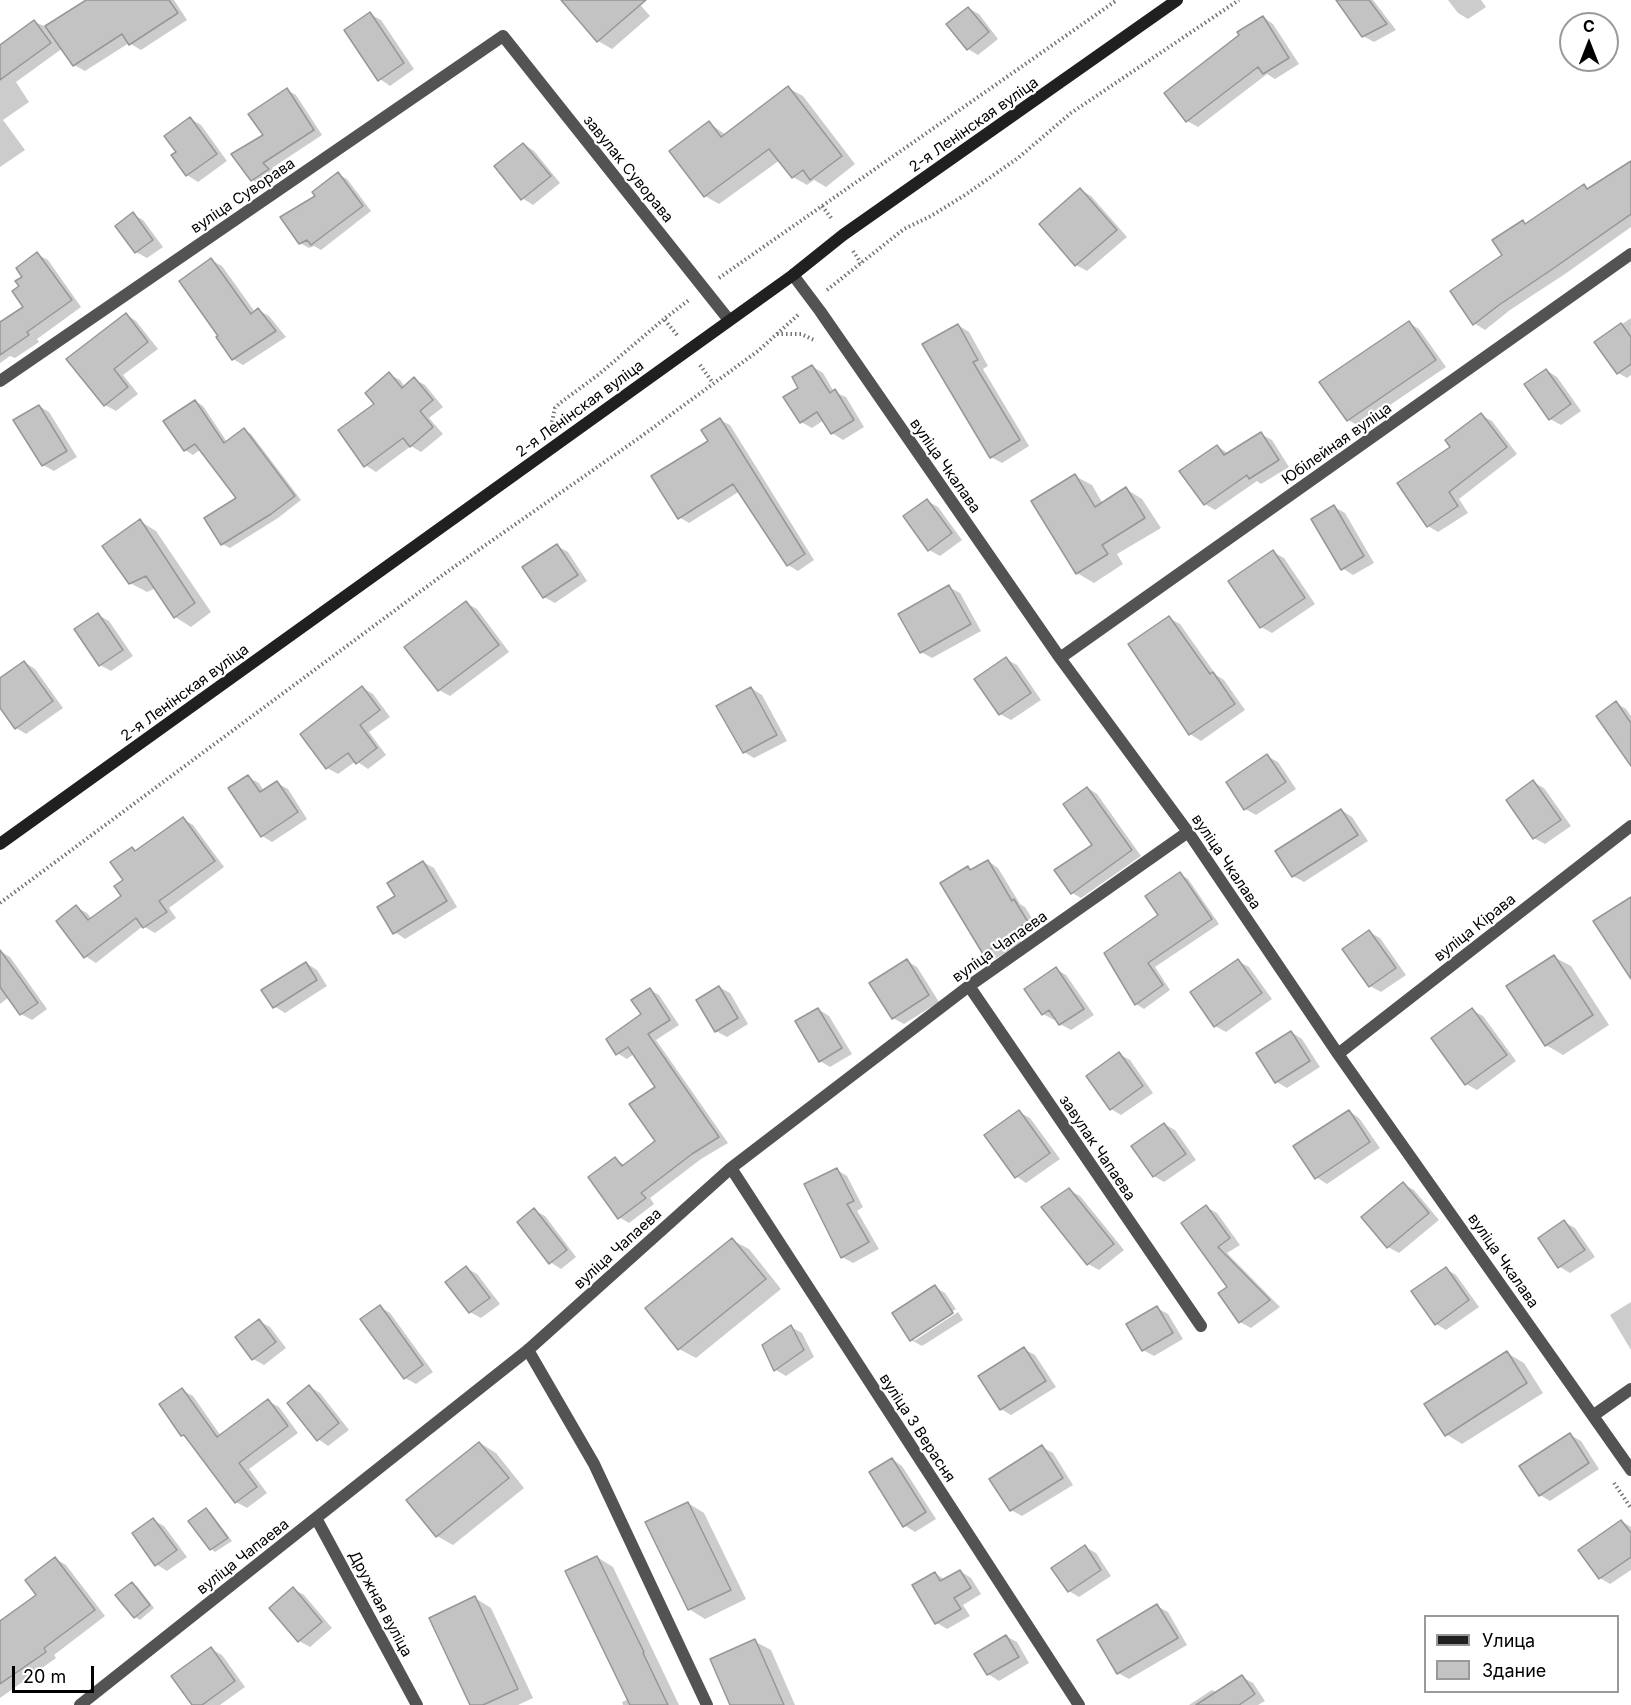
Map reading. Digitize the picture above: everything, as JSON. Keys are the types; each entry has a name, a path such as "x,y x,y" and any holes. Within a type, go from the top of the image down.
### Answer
{"main road":[{"name":"2-я Ленінская вуліца","path":"0,844 793,275 843,235 1178,0"}],"street":[{"name":"завулак Суворава","path":"503,36 729,320"},
{"name":"вуліца Суворава","path":"0,381 503,36"},
{"name":"Юбілейная вуліца","path":"1060,658 1631,254"},
{"name":"вуліца Чкалава","path":"793,275 1060,658 1188,832 1338,1054 1631,1470"},
{"name":"вуліца Кірава","path":"1338,1054 1631,826"},
{"name":"вуліца Чапаева","path":"80,1705 528,1350 731,1168 969,986 1188,832"},
{"name":"завулак Чапаева","path":"969,986 1201,1326"},
{"name":"вуліца 3 Верасня","path":"731,1168 1079,1705"},
{"path":"528,1350 594,1464 707,1705"},
{"path":"1594,1415 1631,1389"},
{"name":"Дружная вуліца","path":"316,1518 417,1705"}],"path":[{"path":"546,426 553,421 555,408 560,403 598,375 664,319 1117,0"},
{"path":"838,280 904,229 965,195 1018,158 1071,113 1239,0"},
{"path":"664,319 689,349 712,383"},
{"path":"0,903 444,574 639,438 758,351 786,326"}],"building":[{"path":"86,0 169,0 178,13 129,45 122,34 73,66 45,26"},
{"path":"561,0 646,0 597,42"},
{"path":"1336,0 1369,0 1387,24 1362,37"},
{"path":"968,7 989,32 967,50 946,24"},
{"path":"370,12 404,63 378,81 344,30"},
{"path":"1263,16 1289,58 1263,74 1258,67 1186,122 1164,93 1239,35 1237,32"},
{"path":"34,20 51,43 0,80 0,45"},
{"path":"788,86 842,156 810,180 803,170 792,178 769,149 704,197 669,151 709,121 721,137"},
{"path":"287,88 314,130 263,163 269,169 251,181 231,154 263,135 248,114"},
{"path":"190,117 217,154 186,176 171,155 176,152 164,136"},
{"path":"523,143 551,176 521,200 494,166"},
{"path":"1631,161 1631,214 1473,325 1450,291 1502,255 1492,240 1523,220 1525,224 1584,184 1587,189"},
{"path":"338,172 363,206 311,245 307,240 299,244 280,217 315,196 312,192"},
{"path":"1080,188 1117,230 1075,266 1039,224"},
{"path":"133,212 153,240 135,253 115,226"},
{"path":"37,252 72,300 27,332 29,335 0,355 0,322 23,307 12,291 19,286 15,281 22,277 16,268"},
{"path":"211,258 251,314 258,308 276,331 232,360 179,281"},
{"path":"126,313 148,342 114,369 128,387 104,406 66,359"},
{"path":"1409,321 1436,360 1347,421 1319,382"},
{"path":"1621,323 1631,337 1631,364 1617,374 1594,342"},
{"path":"958,324 978,360 973,362 1020,440 990,458 922,344"},
{"path":"812,365 830,393 835,389 854,420 831,434 817,412 800,423 783,397 798,388 792,377"},
{"path":"1546,369 1571,404 1549,420 1524,384"},
{"path":"389,372 402,388 414,377 433,400 420,411 433,427 410,447 403,438 364,467 338,430 374,404 365,393"},
{"path":"195,400 224,443 244,428 295,496 221,545 204,518 236,498 195,444 184,451 163,421"},
{"path":"39,405 67,451 42,466 13,420"},
{"path":"1481,413 1507,447 1449,492 1458,506 1427,527 1397,483 1450,447 1445,440"},
{"path":"720,418 805,554 787,566 733,484 678,519 651,476 708,441 701,430"},
{"path":"1261,432 1279,460 1249,479 1247,475 1204,505 1179,471 1217,445 1224,455"},
{"path":"1075,474 1095,507 1126,487 1145,518 1102,545 1108,554 1076,574 1031,501"},
{"path":"927,499 952,533 928,551 903,516"},
{"path":"1334,505 1364,556 1341,570 1311,519"},
{"path":"140,519 195,603 174,618 146,576 129,584 102,546"},
{"path":"557,544 578,575 543,598 522,567"},
{"path":"1273,550 1305,598 1260,628 1228,581"},
{"path":"949,585 971,624 920,653 898,614"},
{"path":"466,601 499,645 438,691 404,647"},
{"path":"98,613 123,650 99,666 74,629"},
{"path":"1169,616 1210,674 1213,672 1235,704 1189,735 1128,644"},
{"path":"1006,657 1031,693 999,715 974,679"},
{"path":"24,661 53,701 15,729 0,708 0,678"},
{"path":"362,686 380,710 360,725 377,748 356,764 348,753 326,769 300,734"},
{"path":"751,687 777,735 743,753 716,706"},
{"path":"1616,701 1631,723 1631,766 1596,716"},
{"path":"1267,754 1286,782 1244,810 1226,782"},
{"path":"248,775 260,792 277,781 298,812 261,837 228,788"},
{"path":"1533,780 1561,820 1533,839 1506,800"},
{"path":"1087,787 1132,850 1071,894 1054,870 1092,845 1063,804"},
{"path":"1341,809 1358,835 1292,877 1275,851"},
{"path":"183,817 215,861 159,901 167,912 143,928 136,918 84,958 56,921 76,905 88,920 121,896 114,886 123,880 110,862 132,847 135,851"},
{"path":"988,860 1012,901 1014,899 1028,922 1011,933 1013,936 983,954 940,883 968,866 970,870"},
{"path":"423,861 447,901 393,934 377,907 395,896 387,883"},
{"path":"1180,872 1212,919 1148,963 1163,985 1135,1005 1104,953 1158,915 1145,896"},
{"path":"1631,897 1631,979 1593,921"},
{"path":"1369,930 1396,968 1369,987 1342,949"},
{"path":"0,950 38,1003 20,1015 0,987"},
{"path":"1554,955 1593,1015 1545,1046 1506,986"},
{"path":"907,959 929,995 892,1019 869,983"},
{"path":"1238,959 1262,993 1214,1027 1190,992"},
{"path":"306,962 317,980 273,1008 261,990"},
{"path":"1056,967 1084,1009 1059,1025 1049,1010 1042,1015 1024,989"},
{"path":"719,986 738,1018 715,1032 696,1000"},
{"path":"650,988 670,1020 648,1034 719,1137 692,1154 641,1193 646,1198 618,1219 588,1177 615,1157 622,1166 655,1141 629,1104 655,1087 628,1047 616,1055 606,1039 641,1014 631,1000"},
{"path":"818,1008 842,1048 819,1062 795,1021"},
{"path":"1472,1008 1507,1055 1465,1085 1431,1038"},
{"path":"1291,1031 1310,1061 1275,1083 1256,1053"},
{"path":"1119,1052 1143,1086 1110,1110 1086,1076"},
{"path":"1019,1110 1050,1153 1015,1178 984,1135"},
{"path":"1349,1110 1370,1142 1315,1179 1293,1146"},
{"path":"1164,1123 1186,1154 1153,1177 1131,1146"},
{"path":"837,1168 854,1201 847,1204 869,1242 841,1258 804,1184"},
{"path":"1403,1182 1429,1213 1387,1248 1361,1217"},
{"path":"1069,1188 1114,1244 1087,1265 1041,1207"},
{"path":"1206,1205 1230,1238 1218,1247 1270,1300 1239,1323 1218,1293 1227,1287 1181,1223"},
{"path":"534,1208 567,1250 549,1264 517,1222"},
{"path":"1564,1220 1585,1250 1558,1268 1538,1238"},
{"path":"732,1238 766,1279 678,1350 645,1308"},
{"path":"466,1266 490,1298 469,1313 445,1282"},
{"path":"1446,1267 1469,1300 1435,1325 1411,1291"},
{"path":"935,1285 953,1313 910,1341 892,1313"},
{"path":"380,1305 423,1365 404,1379 360,1319"},
{"path":"1157,1306 1173,1333 1142,1351 1126,1324"},
{"path":"259,1319 276,1342 252,1360 235,1337"},
{"path":"791,1325 804,1350 774,1371 762,1345"},
{"path":"1024,1347 1046,1381 1000,1410 978,1376"},
{"path":"1507,1351 1527,1383 1445,1436 1424,1404"},
{"path":"309,1385 339,1423 317,1441 287,1403"},
{"path":"182,1388 217,1437 268,1399 288,1426 239,1463 257,1487 235,1503 184,1435 181,1436 159,1404"},
{"path":"1570,1433 1589,1463 1539,1496 1519,1466"},
{"path":"479,1442 509,1478 436,1537 406,1500"},
{"path":"1042,1445 1063,1478 1010,1511 989,1479"},
{"path":"892,1458 926,1512 903,1527 869,1472"},
{"path":"688,1502 731,1590 688,1610 645,1522"},
{"path":"206,1508 228,1538 210,1550 188,1521"},
{"path":"153,1518 177,1550 155,1566 132,1533"},
{"path":"1621,1520 1631,1533 1631,1557 1599,1579 1578,1550"},
{"path":"1085,1545 1101,1570 1068,1592 1051,1568"},
{"path":"597,1556 668,1705 630,1705 565,1571"},
{"path":"55,1557 95,1610 44,1648 46,1652 0,1684 0,1621 36,1595 25,1580"},
{"path":"960,1570 971,1588 954,1598 961,1609 935,1624 912,1585 935,1572 940,1581"},
{"path":"132,1582 150,1605 134,1618 115,1595"},
{"path":"293,1587 322,1622 298,1642 269,1608"},
{"path":"475,1596 518,1689 483,1705 470,1705 429,1618"},
{"path":"1157,1604 1178,1638 1117,1674 1097,1640"},
{"path":"1006,1635 1019,1657 987,1675 974,1654"},
{"path":"755,1639 784,1705 730,1705 710,1659"},
{"path":"211,1647 235,1681 202,1705 192,1705 171,1676"},
{"path":"1242,1675 1255,1694 1239,1705 1196,1705"}]}
